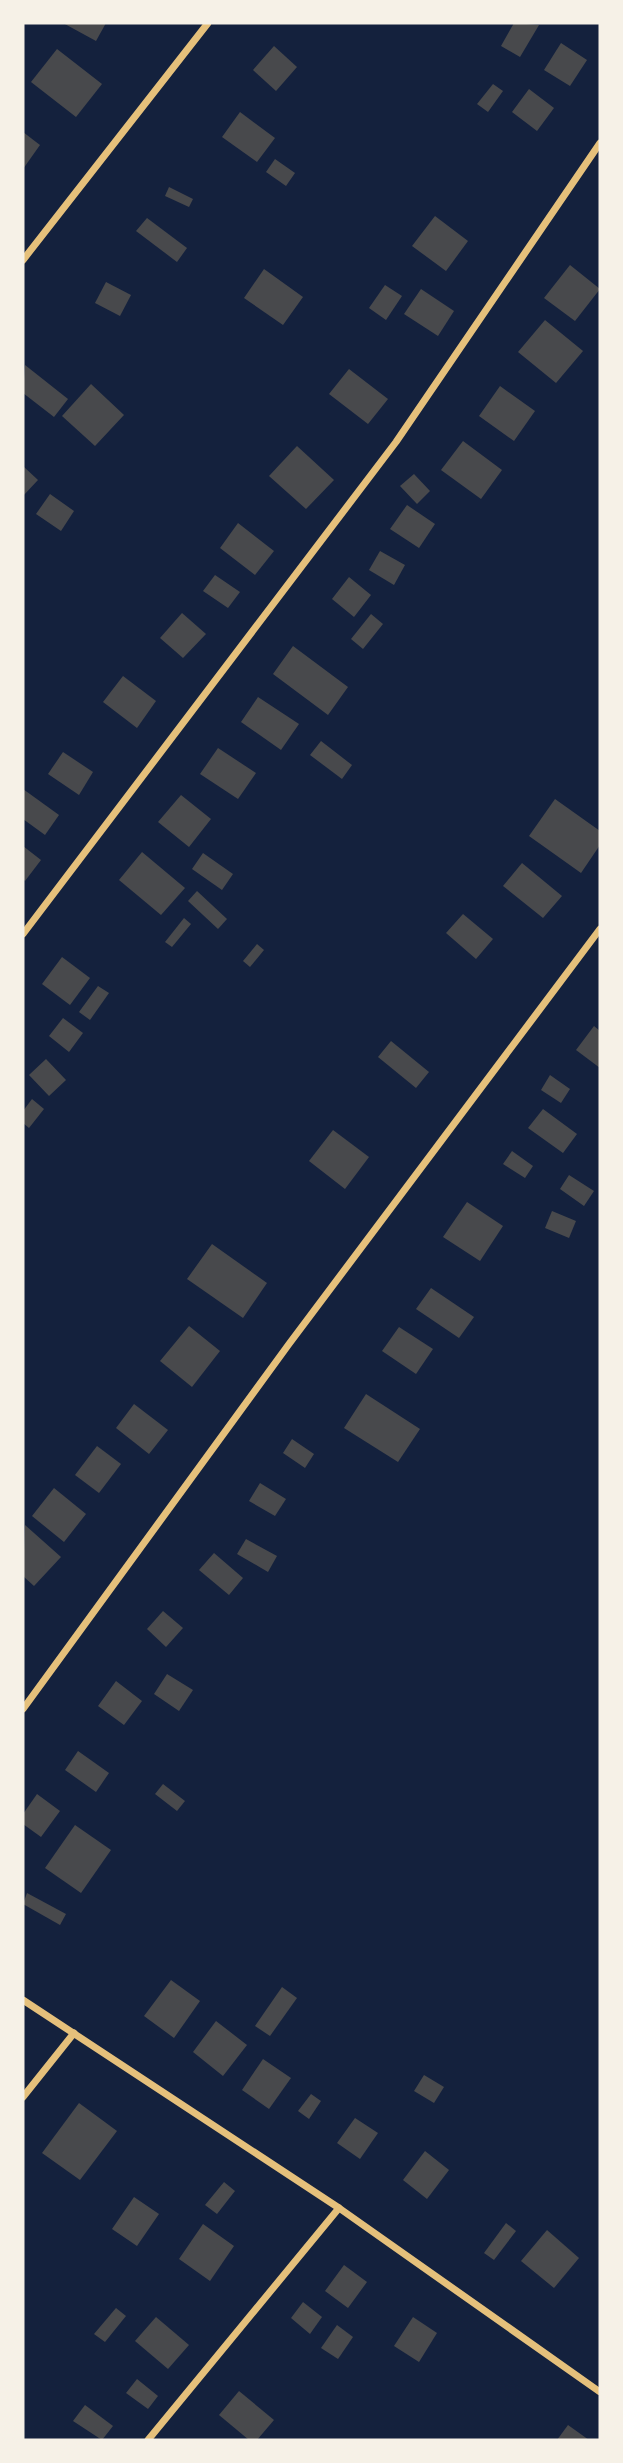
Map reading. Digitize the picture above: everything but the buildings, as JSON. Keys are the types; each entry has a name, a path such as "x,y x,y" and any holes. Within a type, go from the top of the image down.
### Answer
{"street":[{"path":"23,260 208,23"},
{"path":"23,934 396,442 600,143"},
{"path":"23,1709 289,1344 600,929"},
{"path":"23,2000 340,2208 600,2392"},
{"path":"23,2097 74,2033"},
{"path":"148,2440 340,2208"}]}
